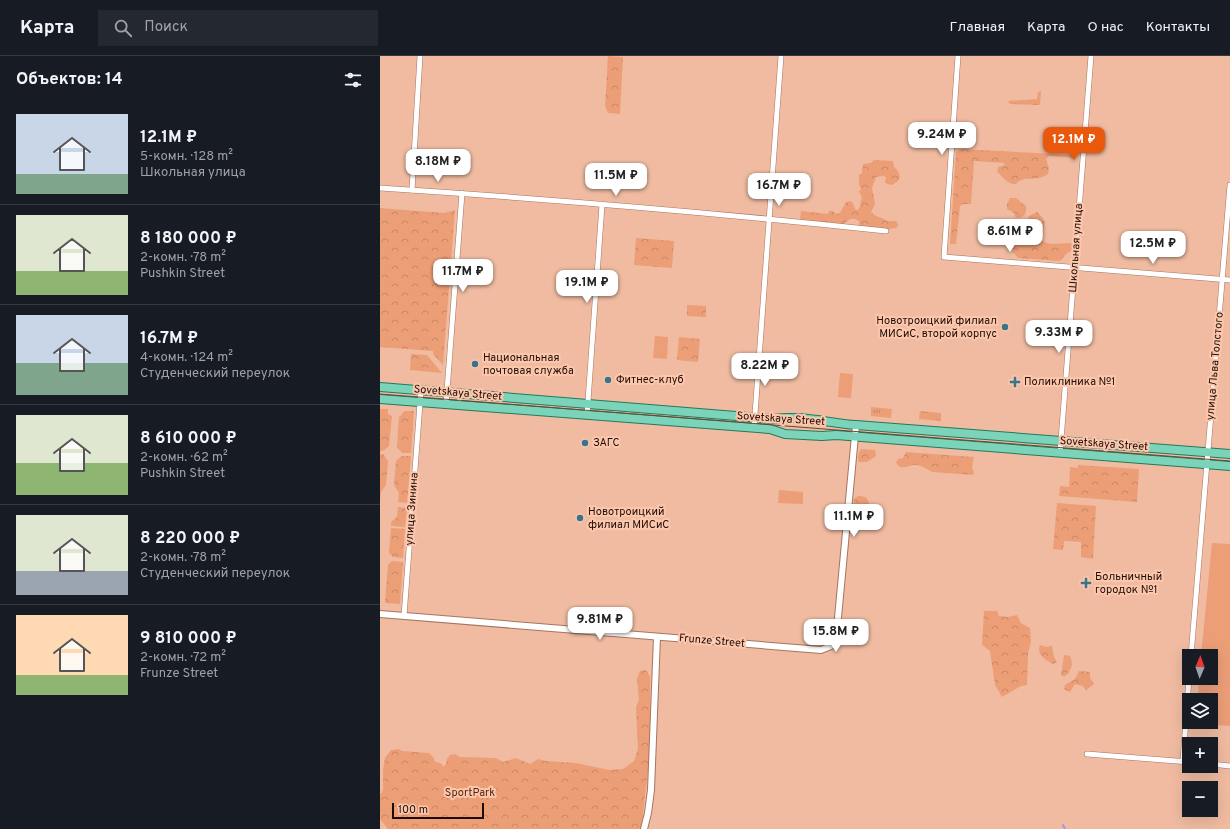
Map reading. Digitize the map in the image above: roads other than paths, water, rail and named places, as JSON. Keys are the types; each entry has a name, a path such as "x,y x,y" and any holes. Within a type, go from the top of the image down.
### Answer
{"main road":[{"name":"Sovetskaya Street","path":"380,386 774,419 786,417 823,420 837,424 1230,454"},
{"name":"Sovetskaya Street","path":"380,399 754,428 792,434 855,436 1230,466"}],"street":[{"path":"412,190 420,56"},
{"path":"754,428 781,56"},
{"path":"958,56 944,257 1230,280"},
{"name":"Школьная улица","path":"1060,453 1091,56"},
{"name":"улица Льва Толстого","path":"1207,464 1230,185"},
{"path":"380,188 462,193 770,218 886,231"},
{"path":"446,404 462,193"},
{"path":"587,415 602,205"},
{"name":"улица Зинина","path":"404,616 421,390"},
{"name":"Frunze Street","path":"380,614 821,650 831,646 836,639 856,425"},
{"path":"1192,649 1207,464"},
{"path":"644,829 651,790 657,637"},
{"path":"1185,737 1188,685"},
{"path":"1087,754 1182,761"},
{"path":"1218,765 1230,766"}],"waterway":[{"path":"1063,825 1065,829"}],"tram line":[{"path":"380,394 1230,461"}],"place":[{"name":"Новотроицкий филиал МИСиС, второй корпус","path":"1005,327"},
{"name":"Национальная почтовая служба","path":"475,364"},
{"name":"Фитнес-клуб","path":"608,380"},
{"name":"Поликлиника №1","path":"1015,382"},
{"name":"ЗАГС","path":"585,443"},
{"name":"Новотроицкий филиал МИСиС","path":"580,518"},
{"name":"Больничный городок №1","path":"1086,583"}],"park label":[{"name":"SportPark","path":"470,793"}]}
